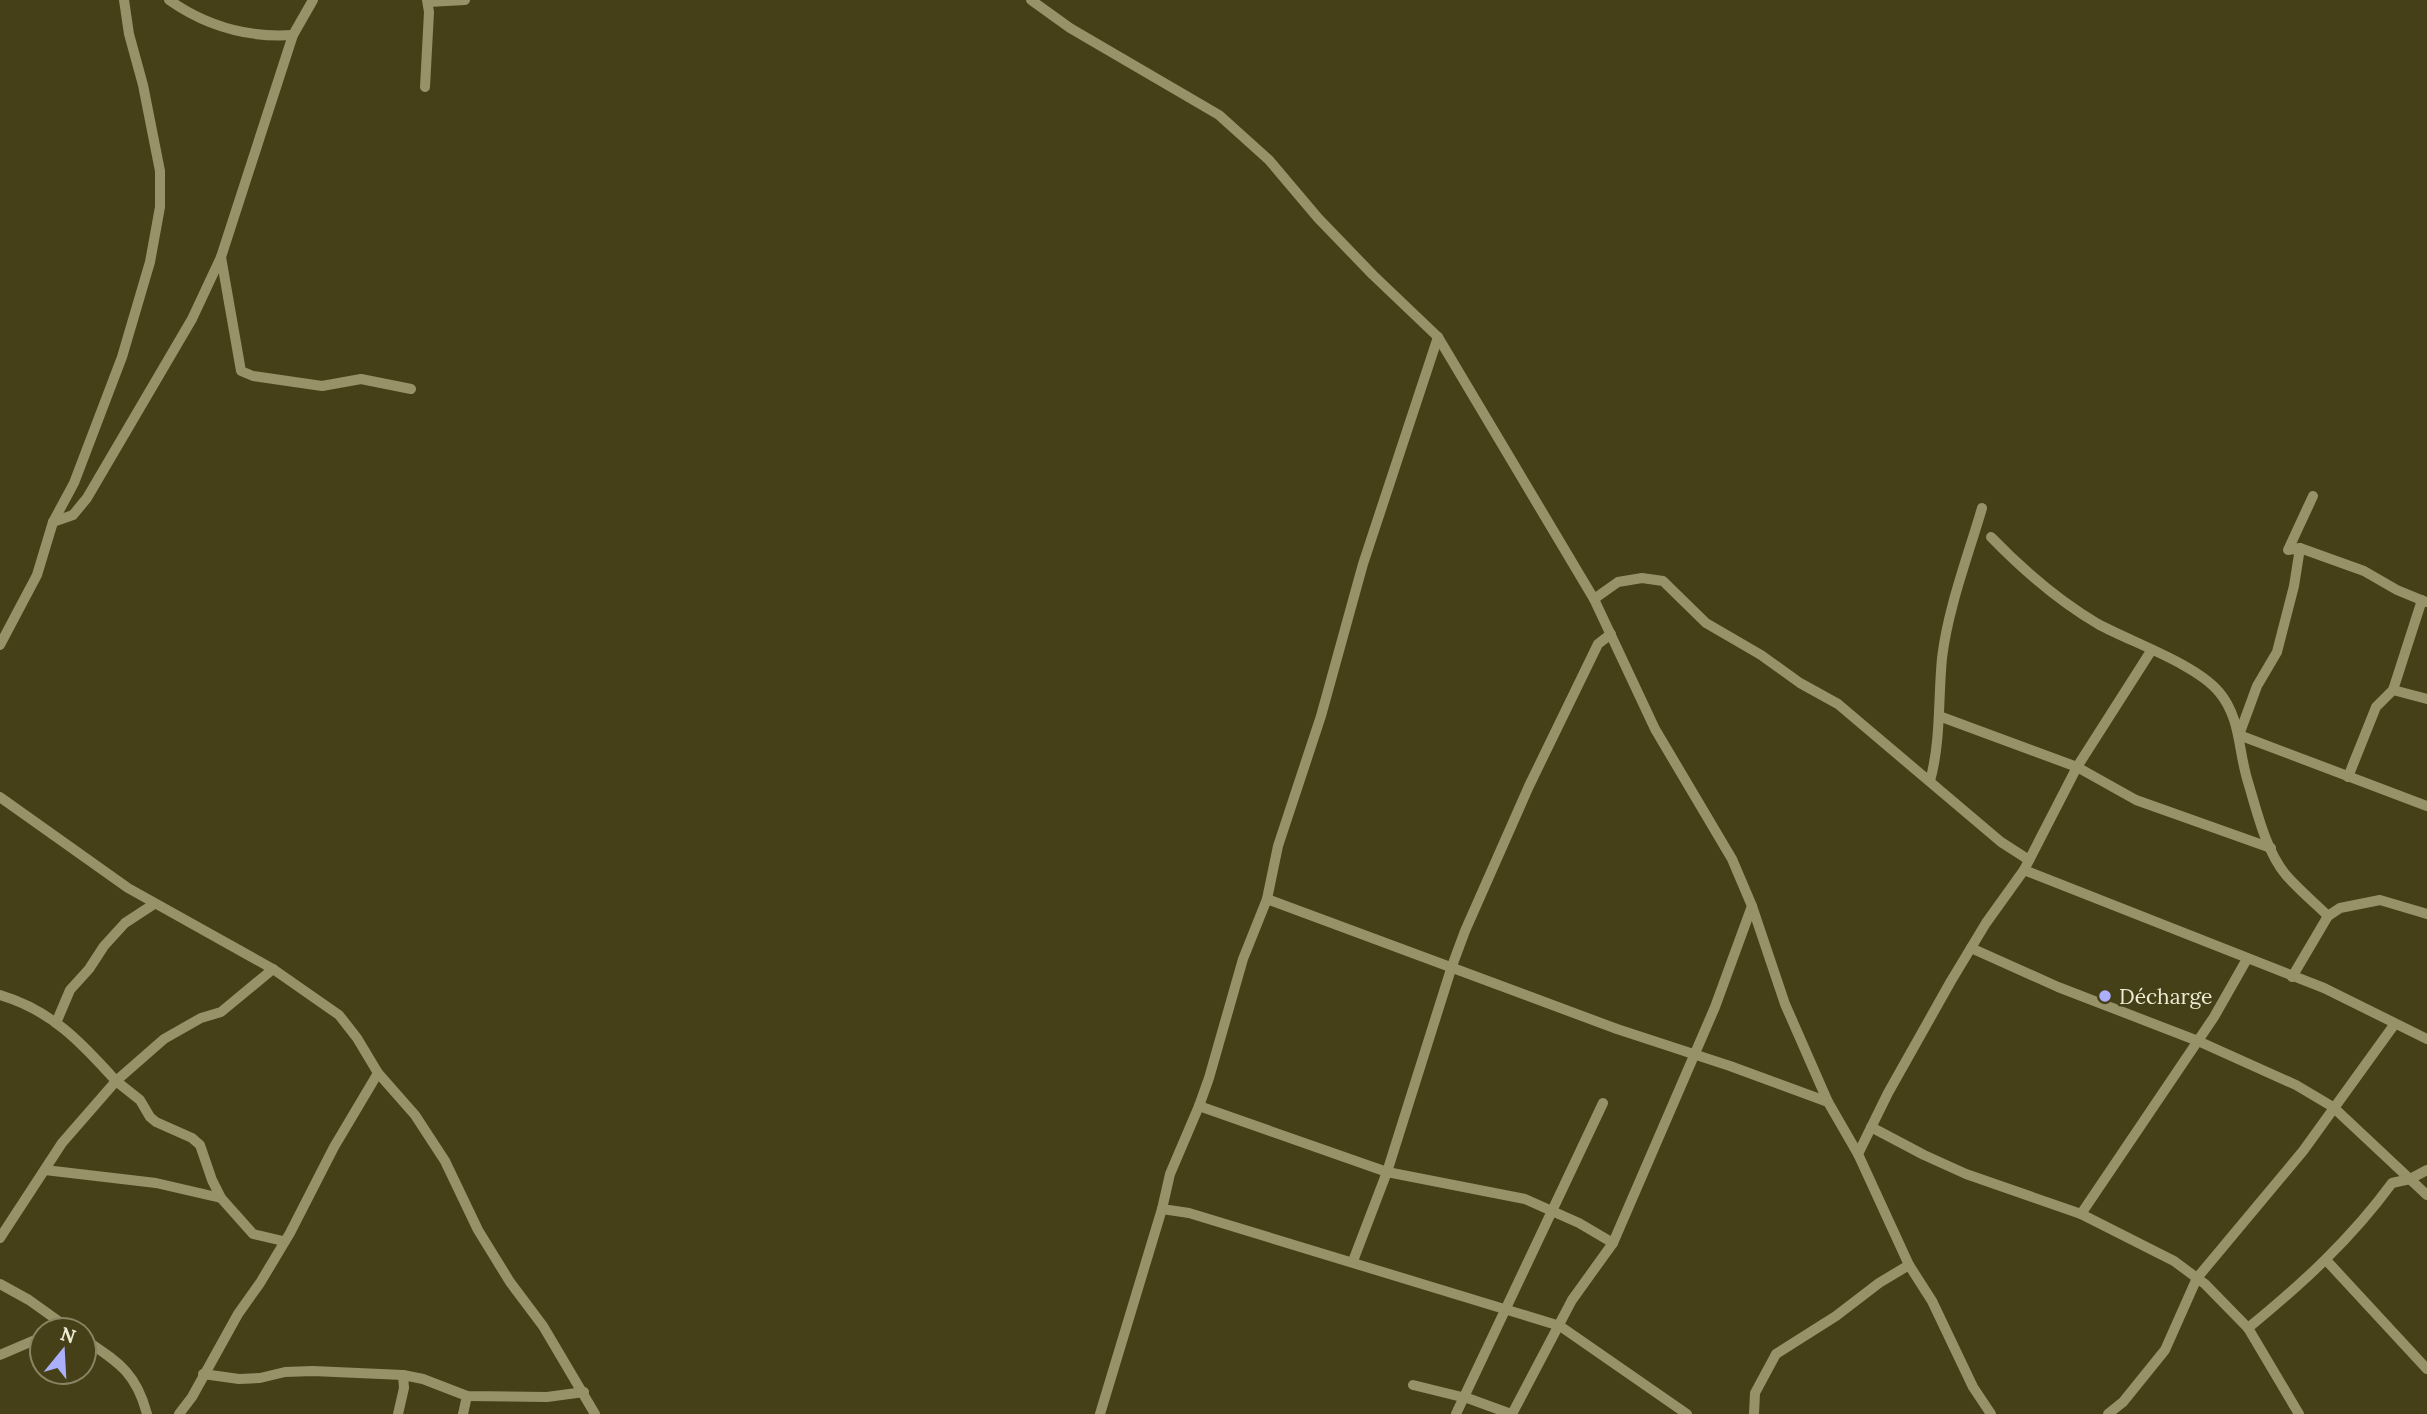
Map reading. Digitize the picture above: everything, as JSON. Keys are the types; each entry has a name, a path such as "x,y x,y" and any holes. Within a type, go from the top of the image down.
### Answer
{"street":[{"path":"0,645 37,575 53,522 74,483 122,357 150,262 160,207 160,171 143,85 129,34 124,0"},
{"path":"53,522 73,515 87,498 186,330 221,257 293,35 313,0"},
{"path":"425,87 428,1 465,0"},
{"path":"1031,0 1070,28 1219,116 1269,160 1318,218 1438,337 1594,599 1655,729 1732,859 1752,906 1785,1004 1828,1102 1858,1154 1909,1265 1932,1301 1973,1387 1991,1414"},
{"path":"175,2 199,18 246,34 293,35"},
{"path":"221,257 241,371 253,376 322,386 361,379 411,389"},
{"path":"1100,1414 1162,1209 1170,1174 1209,1078 1243,959 1267,899 1278,846 1321,716 1350,607 1438,337"},
{"path":"2313,496 2288,550 2300,548 2364,571 2397,590 2424,601 2393,691 2376,707 2348,777"},
{"path":"1930,781 1937,758 1942,656 1952,610 1982,508"},
{"path":"1991,537 2033,579 2059,599 2097,623 2190,669 2218,690 2227,703 2239,735 2247,779 2271,848 2286,874 2328,916"},
{"path":"2239,735 2257,686 2277,652 2294,586 2300,548"},
{"path":"1594,599 1618,582 1642,578 1663,581 1706,623 1838,704 2026,865 2246,959 2323,988 2427,1039"},
{"path":"1353,1261 1387,1172 1452,966 1529,786 1598,644 1611,634"},
{"path":"1858,1154 1888,1093 1971,948 2026,865 2077,767 2151,651"},
{"path":"2393,691 2427,699"},
{"path":"1939,716 2077,767 2136,800 2271,848"},
{"path":"2239,735 2427,806"},
{"path":"0,797 72,850 154,904 273,969 339,1015 357,1038 378,1073 415,1115 446,1161 478,1230 510,1282 543,1326 595,1414"},
{"path":"1267,899 1828,1102"},
{"path":"2292,977 2328,916 2340,908 2379,900 2427,914"},
{"path":"56,1023 70,989 89,969 104,946 125,923 154,904"},
{"path":"1413,1385 1511,1414 1572,1300 1614,1242 1716,1007 1752,906"},
{"path":"1971,948 2058,987 2198,1041 2296,1084 2333,1107 2427,1195"},
{"path":"2081,1214 2198,1041 2246,959"},
{"path":"0,1238 62,1143 116,1081 164,1039 201,1018 221,1012 273,969"},
{"path":"0,995 37,1009 56,1023 116,1081 140,1100 150,1117 200,1145 221,1198 253,1234 283,1241"},
{"path":"2108,1414 2123,1402 2165,1350 2197,1278 2295,1160 2394,1025"},
{"path":"179,1414 192,1397 238,1314 290,1233 334,1147 378,1073"},
{"path":"1456,1414 1603,1103"},
{"path":"1199,1105 1387,1172 1516,1197 1552,1211 1614,1242"},
{"path":"1871,1127 1966,1174 2081,1214 2174,1261 2197,1278 2248,1328 2299,1414"},
{"path":"45,1170 156,1183 221,1198"},
{"path":"2248,1328 2326,1260 2370,1214 2392,1183 2410,1179 2427,1170"},
{"path":"1162,1209 1189,1213 1353,1261 1560,1326 1687,1414"},
{"path":"2326,1260 2427,1369"},
{"path":"1754,1414 1755,1393 1776,1354 1836,1317 1879,1283 1909,1265"},
{"path":"0,1284 29,1300 49,1316"},
{"path":"0,1355 28,1344"},
{"path":"98,1349 121,1365 135,1381 146,1414"},
{"path":"203,1374 239,1379 313,1371 403,1375 423,1379 467,1396 547,1397 584,1392"},
{"path":"398,1414 404,1388 403,1375"},
{"path":"463,1414 467,1396"}],"place":[{"name":"Décharge","path":"2105,996"}]}
